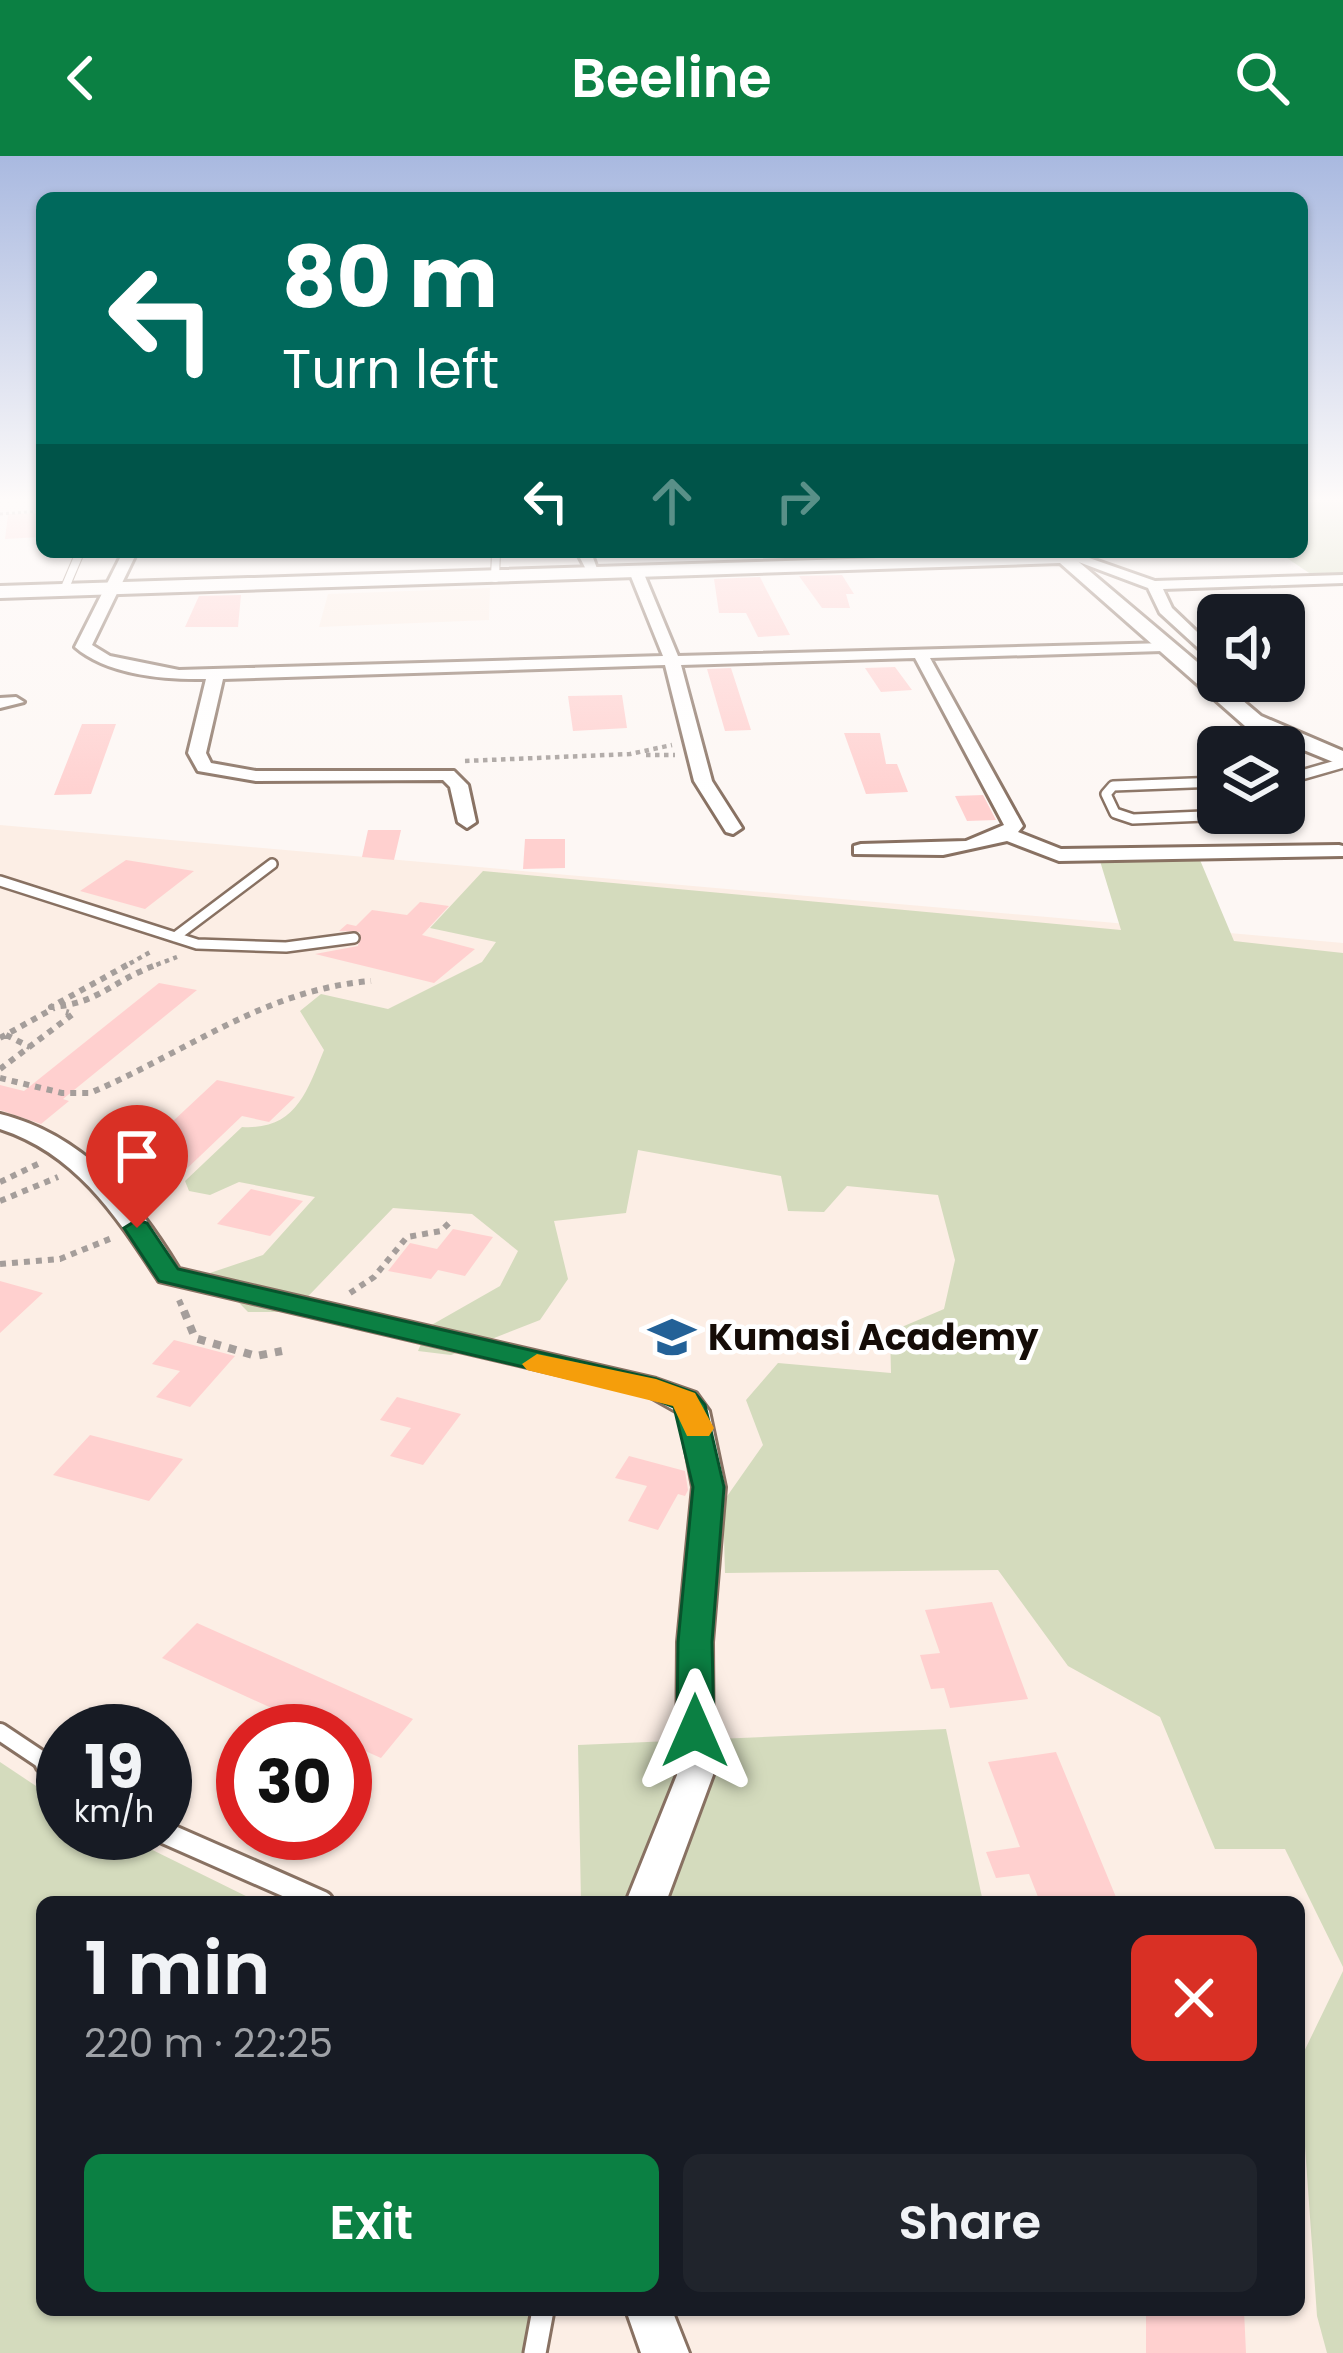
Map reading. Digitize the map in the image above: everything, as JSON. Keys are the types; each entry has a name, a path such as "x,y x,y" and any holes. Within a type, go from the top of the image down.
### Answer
{"street":[{"path":"103,600 84,639 88,653 151,672 215,677 1162,646"},
{"path":"648,600 672,660 704,781 733,828"},
{"path":"1111,600 1162,646 1197,668"},
{"path":"1160,600 1197,641"},
{"path":"920,653 1014,826 1008,835"},
{"path":"215,677 197,753 204,767 240,776 448,775 459,785 467,822"},
{"path":"1238,702 1253,721 1343,761"},
{"path":"861,850 959,847 1008,835 1059,855 1339,850"},
{"path":"0,1121 31,1128 76,1157 137,1228 169,1275 656,1388 685,1400 694,1412 709,1487 695,1642 695,1775 648,1896"},
{"path":"651,2316 665,2353"}],"lane":[{"path":"1305,773 1343,761"},
{"path":"1197,783 1113,786 1105,792 1115,813 1129,818 1197,816"},
{"path":"175,937 272,864"},
{"path":"0,880 175,937 258,948 354,938"},
{"path":"0,1732 36,1756"},
{"path":"192,1845 308,1896"},
{"path":"535,2353 542,2316"}],"path":[{"path":"631,754 695,746"},
{"path":"421,772 454,761 631,754 695,746"},
{"path":"3,1037 175,937"},
{"path":"52,1007 86,1005 112,982 184,954"},
{"path":"0,1073 62,1093 90,1093 263,1007 334,980 371,980"},
{"path":"0,1073 73,1014 52,1007"},
{"path":"3,1037 30,1048"},
{"path":"0,1182 76,1157"},
{"path":"0,1201 76,1157"},
{"path":"314,1309 374,1277 406,1237 441,1231 450,1222"},
{"path":"0,1264 60,1259 137,1228"},
{"path":"169,1275 195,1338 256,1357 282,1351"}],"shaded area":[{"path":"326,600 490,600 489,620 319,627"},
{"name":"Kumasi Academy","path":"0,825 1343,943 1343,2353 0,2353"}],"green space":[{"path":"1200,860 1234,941 1343,953 1343,1967 1285,1849 1215,1849 1160,1717 1068,1666 998,1570 725,1573 723,1502 763,1445 746,1400 778,1363 891,1373 890,1332 944,1309 955,1260 938,1195 847,1186 824,1212 788,1211 781,1176 638,1150 626,1213 554,1221 568,1279 540,1320 451,1355 418,1351 428,1327 500,1286 518,1251 472,1214 393,1208 293,1312 248,1312 210,1273 263,1255 315,1197 239,1182 210,1195 189,1191 185,1181 242,1127 275,1122 296,1106 324,1050 300,1011 321,994 388,1009 482,962 496,942 430,928 483,871 1121,930 1100,861"},
{"path":"946,1729 982,1896 581,1896 578,1745"},
{"path":"0,1762 36,1786 36,1860 173,1860 246,1896 36,1896 36,2316 544,2316 542,2353 0,2353"},
{"path":"1343,1971 1343,2353 1327,2353 1317,2316 1305,2147 1305,2050"}],"building":[{"path":"197,600 241,600 238,627 185,627"},
{"path":"717,600 772,600 790,635 758,637 746,613 719,613"},
{"path":"816,600 848,600 850,608 822,608"},
{"path":"895,667 912,690 881,692 865,668"},
{"path":"731,668 751,730 725,731 707,669"},
{"path":"622,695 627,728 573,731 568,696"},
{"path":"82,724 116,724 91,794 54,795"},
{"path":"844,733 880,733 886,764 897,764 908,792 866,794"},
{"path":"983,795 996,820 967,821 955,796"},
{"path":"368,830 401,830 394,860 362,857"},
{"path":"525,839 565,839 565,868 523,869"},
{"path":"126,860 194,871 145,909 80,891"},
{"path":"420,902 449,906 422,935 475,949 434,983 315,954 358,946 360,932 339,931 347,924 356,926 372,910 407,915"},
{"path":"159,983 197,990 63,1099 69,1101 41,1124 0,1110 0,1085 24,1091"},
{"path":"217,1080 295,1097 269,1122 242,1116 177,1178 125,1166"},
{"path":"251,1189 303,1201 270,1236 217,1224"},
{"path":"453,1229 493,1237 465,1276 438,1270 431,1279 388,1271 410,1243 437,1249"},
{"path":"0,1281 43,1293 0,1333"},
{"path":"174,1340 235,1356 190,1407 156,1397 180,1371 152,1364"},
{"path":"397,1397 461,1414 423,1465 390,1456 411,1428 380,1420"},
{"path":"90,1435 183,1459 149,1501 53,1475"},
{"path":"629,1456 685,1471 688,1490 685,1496 678,1494 658,1530 628,1521 647,1486 615,1478"},
{"path":"992,1602 1028,1699 950,1708 944,1688 931,1689 920,1655 940,1653 925,1610"},
{"path":"197,1623 413,1719 381,1758 372,1754 372,1704 263,1704 162,1658"},
{"path":"1056,1752 1116,1896 1038,1896 1029,1874 996,1878 986,1852 1020,1847 988,1762"},
{"path":"1146,2316 1244,2316 1246,2353 1146,2353"}],"slow traffic":[{"path":"537,1364 656,1388 685,1400 698,1428"}],"place":[{"name":"Kumasi Academy","path":"672,1337"}],"route":[{"path":"137,1228 169,1275 656,1388 685,1400 694,1412 709,1487 695,1642 695,1731"}]}
